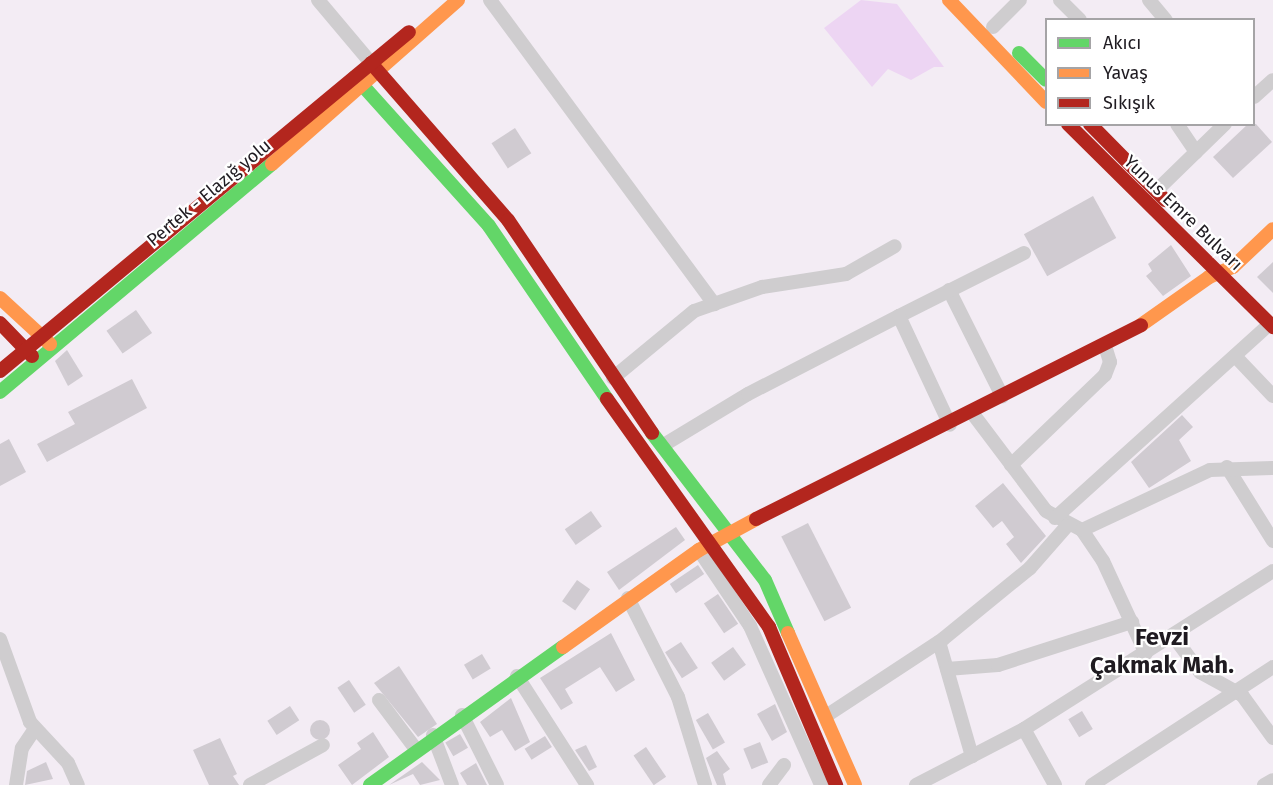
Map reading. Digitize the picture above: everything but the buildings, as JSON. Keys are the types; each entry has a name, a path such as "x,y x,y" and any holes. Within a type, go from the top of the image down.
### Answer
{"main road":[{"name":"Pertek - Elazığ yolu","path":"0,392 375,68 458,0"},
{"path":"949,0 1045,100"},
{"path":"969,0 1045,78"},
{"path":"375,68 508,220 613,378 776,599 855,785"},
{"name":"Pertek - Elazığ yolu","path":"0,371 359,82"},
{"path":"359,82 502,244 704,547 769,627 836,785"},
{"name":"Yunus Emre Bulvarı","path":"1070,126 1272,326"},
{"name":"Yunus Emre Bulvarı","path":"1092,126 1273,309"},
{"path":"370,785 433,735 704,547 844,470 950,425 1002,396 1105,346 1219,272 1233,267 1273,229"},
{"path":"0,298 53,347"},
{"path":"0,323 37,361"}],"street":[{"path":"318,0 375,68"},
{"path":"490,0 714,304"},
{"path":"993,27 1020,0"},
{"path":"1060,0 1078,18"},
{"path":"1149,0 1164,18"},
{"path":"1255,96 1273,80"},
{"path":"1178,126 1196,152"},
{"path":"1156,191 1223,126"},
{"path":"613,378 694,311 762,287 846,274 895,246"},
{"path":"662,446 748,394 1024,253"},
{"path":"949,290 1002,396"},
{"path":"899,316 950,425"},
{"path":"1055,518 1235,356 1272,326"},
{"path":"1011,465 1105,375 1110,362 1105,346"},
{"path":"1235,356 1273,396"},
{"path":"973,414 1055,518 1067,526 1082,530 1227,467 1273,468"},
{"path":"1227,467 1273,541"},
{"path":"826,716 939,642 1030,568 1067,526"},
{"path":"1082,530 1132,622 1146,654"},
{"path":"704,547 750,626 821,785"},
{"path":"916,785 1024,729 1174,637 1273,571"},
{"path":"628,598 678,696 705,785"},
{"path":"947,669 999,665 1132,622"},
{"path":"1174,637 1200,672 1249,702 1273,738"},
{"path":"0,639 35,729 68,763 78,785"},
{"path":"939,642 972,756"},
{"path":"1092,785 1166,741 1232,690 1273,667"},
{"path":"517,676 580,783"},
{"path":"380,700 415,748"},
{"path":"462,715 497,785"},
{"path":"16,785 22,748 35,729"},
{"path":"1024,729 1055,785"},
{"path":"433,735 452,785"},
{"path":"250,785 323,745"},
{"path":"769,785 784,765"},
{"path":"1264,785 1273,780"}],"shaded area":[{"path":"861,0 897,4 944,67 934,67 911,80 888,69 872,87 824,28"}],"traffic: fast":[{"path":"1019,53 1045,79"},
{"path":"355,77 489,226 607,399"},
{"path":"0,392 272,164"},
{"path":"652,433 765,580 788,633"},
{"path":"370,785 563,647"}],"traffic: slow":[{"path":"272,164 458,0"},
{"path":"949,0 1045,101"},
{"path":"1141,325 1209,277 1233,267 1273,229"},
{"path":"0,298 50,344"},
{"path":"563,647 699,550 756,519"},
{"path":"788,633 855,785"}],"traffic: jam":[{"path":"0,371 409,32"},
{"path":"371,63 508,220 652,433"},
{"path":"1070,126 1273,327"},
{"path":"1092,126 1165,200"},
{"path":"0,323 32,356"},
{"path":"756,519 1141,325"},
{"path":"607,399 769,627 836,785"}],"district":[{"name":"Fevzi Çakmak Mah.","path":"1162,652"}]}
